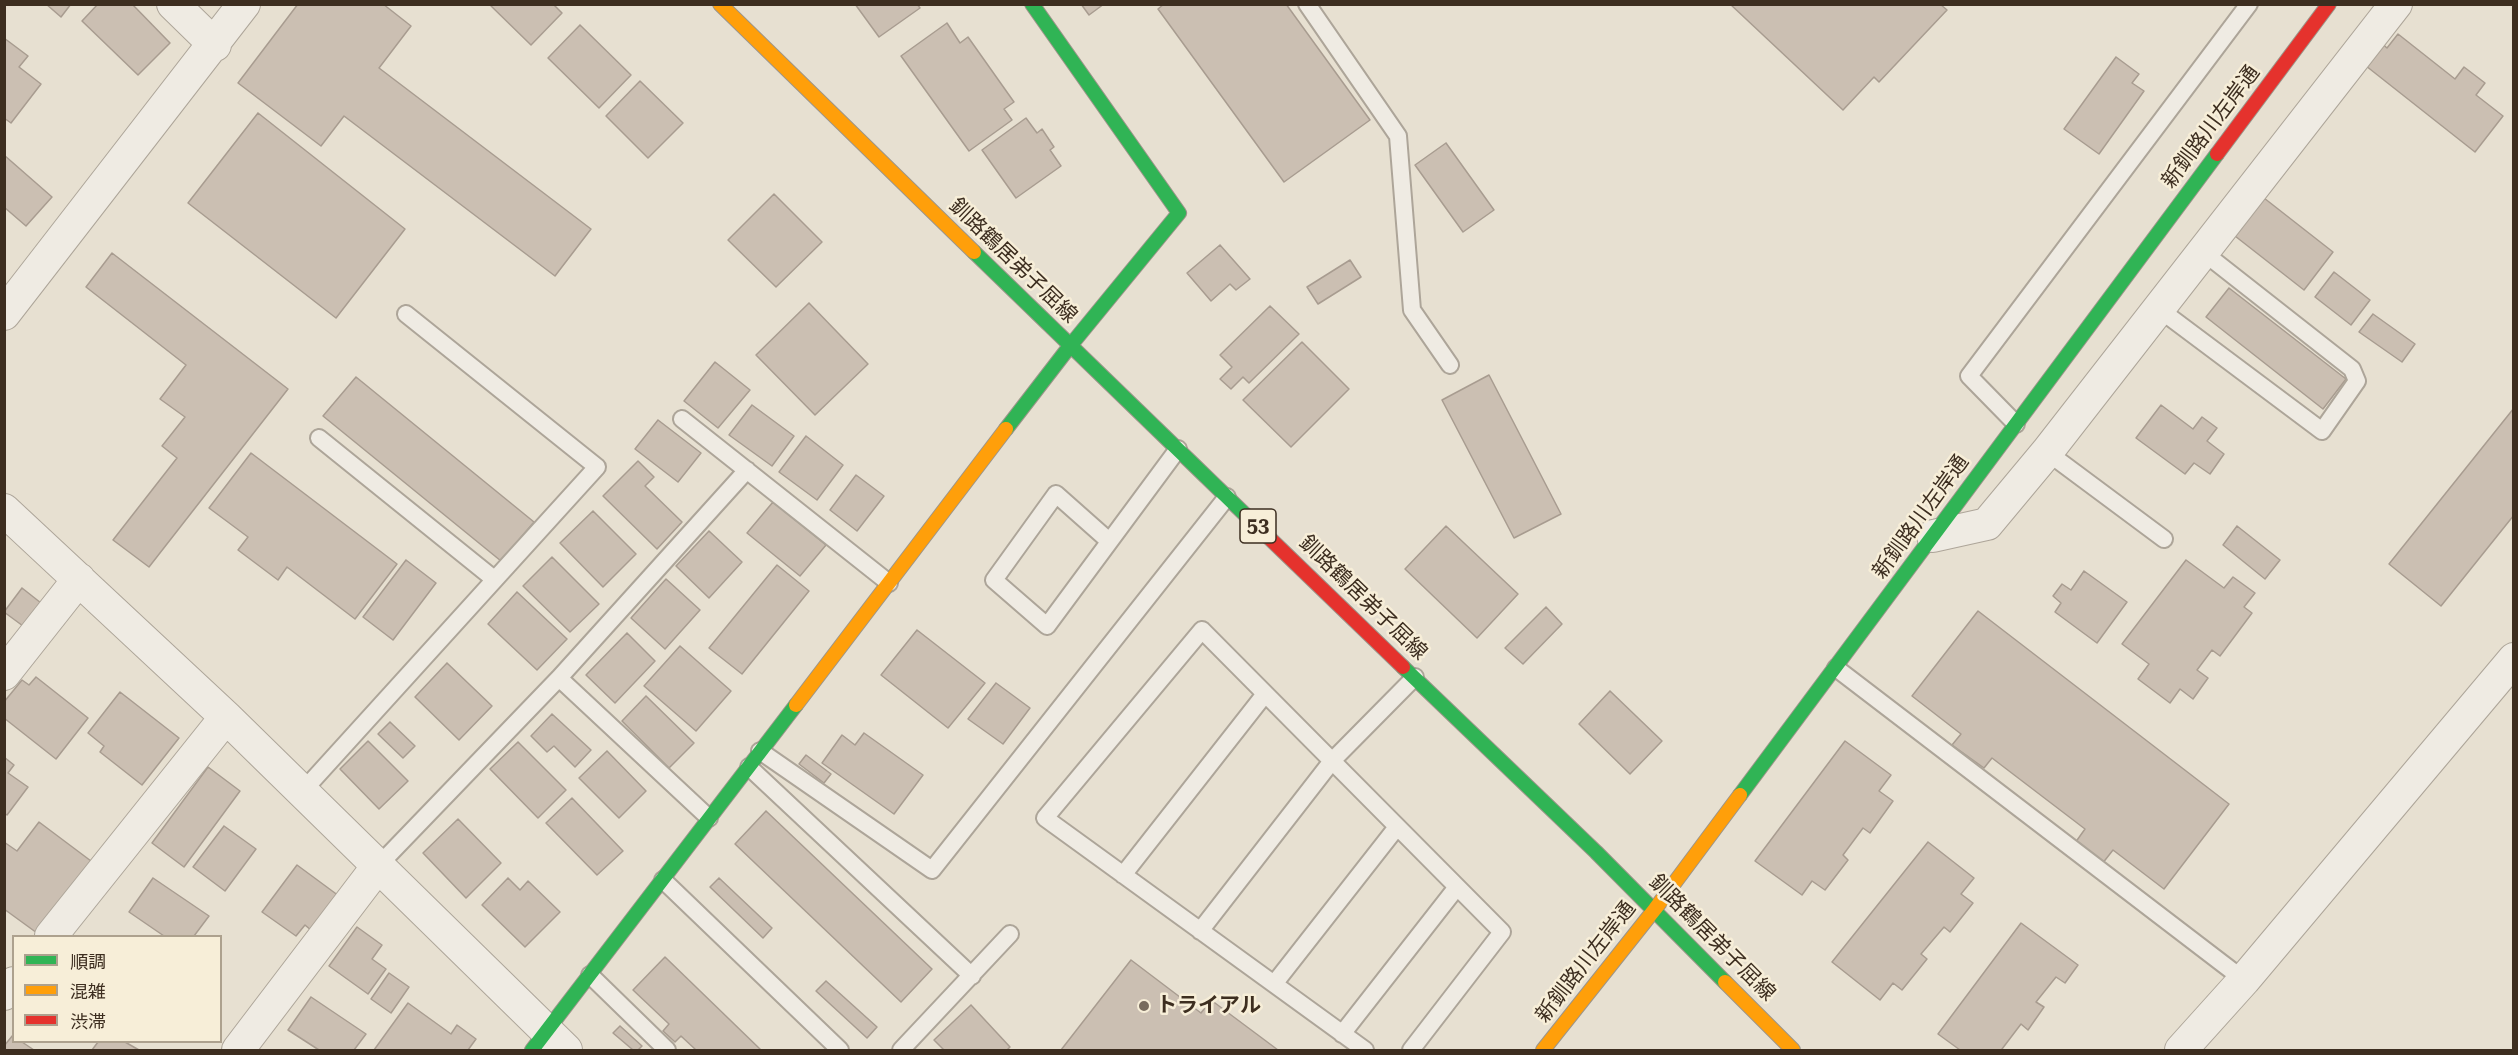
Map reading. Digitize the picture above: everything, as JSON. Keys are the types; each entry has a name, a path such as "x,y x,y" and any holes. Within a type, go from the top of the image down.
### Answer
{"street":[{"path":"173,4 214,45"},
{"path":"4,314 244,4"},
{"name":"釧路鶴居弟子屈線","path":"720,4 1070,346 1655,909 1793,1050"},
{"path":"4,510 226,717 378,866 548,1044 590,975 760,751 1070,346 1179,213 1032,4"},
{"name":"新釧路川左岸通","path":"1543,1050 1655,909 2329,4"},
{"path":"1934,536 1987,524 2047,452 2396,4"},
{"path":"4,674 79,579"},
{"path":"2181,1050 2244,980 2514,658"},
{"path":"52,935 226,717"},
{"path":"238,1050 378,866"}],"lane":[{"path":"1307,4 1398,136 1412,310 1450,365"},
{"path":"2016,424 1969,375 2249,4"},
{"path":"2159,309 2322,431 2357,381 2352,369 2203,252"},
{"path":"302,792 597,466 406,315"},
{"path":"682,418 890,583"},
{"path":"319,438 494,579"},
{"path":"1109,541 1056,494 994,580 1047,626 1178,449"},
{"path":"2047,452 2164,539"},
{"path":"378,866 559,678 747,470"},
{"path":"760,751 932,870 1227,497"},
{"path":"1365,1050 1045,818 1202,630 1502,932 1411,1050"},
{"path":"1836,668 2244,980"},
{"path":"1200,931 1332,761 1415,677"},
{"path":"559,678 710,818"},
{"path":"1124,875 1265,694"},
{"path":"749,767 972,976"},
{"path":"1274,984 1397,827"},
{"path":"663,880 840,1050"},
{"path":"1342,1034 1457,887"},
{"path":"901,1050 1010,934"},
{"path":"590,975 667,1050"}],"building":[{"path":"46,4 71,4 61,17"},
{"path":"98,4 132,4 170,43 138,75 82,21"},
{"path":"298,4 383,4 411,26 379,68 591,229 555,276 344,116 321,146 238,83"},
{"path":"489,4 553,4 562,13 531,45"},
{"path":"855,4 917,4 920,8 879,37"},
{"path":"1081,4 1104,4 1089,15"},
{"path":"1164,4 1286,4 1370,120 1284,182 1158,9"},
{"path":"1730,4 1940,4 1947,10 1879,82 1874,77 1843,110"},
{"path":"947,23 960,43 968,37 1014,102 1004,109 1012,120 969,151 901,56"},
{"path":"580,25 631,75 599,108 548,58"},
{"path":"2398,34 2455,79 2464,67 2485,83 2476,95 2503,116 2475,152 2361,62 2378,40 2387,48"},
{"path":"4,38 28,56 19,67 41,84 11,123 4,118"},
{"path":"2116,57 2139,74 2132,83 2144,91 2099,154 2064,129"},
{"path":"640,81 683,123 648,158 606,116"},
{"path":"258,113 405,229 336,318 188,203"},
{"path":"1026,118 1037,133 1042,129 1054,147 1050,150 1061,166 1016,198 982,150"},
{"path":"1446,143 1494,210 1463,232 1415,165"},
{"path":"4,155 52,197 26,226 4,207"},
{"path":"774,194 822,242 776,287 728,240"},
{"path":"2264,198 2333,252 2304,290 2235,236"},
{"path":"1220,245 1250,279 1236,290 1230,284 1211,301 1187,273"},
{"path":"112,253 288,389 149,567 113,540 177,458 162,446 185,417 160,399 186,365 86,287"},
{"path":"1350,260 1361,277 1318,304 1307,287"},
{"path":"2334,272 2370,300 2351,325 2315,297"},
{"path":"2229,288 2346,379 2323,409 2206,317"},
{"path":"809,303 868,364 815,415 756,355"},
{"path":"1270,306 1299,334 1249,383 1243,377 1231,389 1220,379 1232,367 1220,355"},
{"path":"2373,314 2415,344 2402,362 2359,332"},
{"path":"1302,342 1349,389 1291,447 1243,400"},
{"path":"715,362 750,390 718,428 684,401"},
{"path":"1489,375 1561,514 1514,538 1442,400"},
{"path":"356,377 534,522 501,561 323,416"},
{"path":"752,405 794,436 772,466 729,435"},
{"path":"2161,405 2193,429 2202,417 2217,428 2207,441 2224,454 2210,474 2194,463 2185,474 2136,438"},
{"path":"2514,408 2514,515 2441,606 2389,564"},
{"path":"658,420 701,453 678,482 635,449"},
{"path":"806,436 843,465 817,500 779,472"},
{"path":"251,453 397,564 355,619 287,567 278,580 238,550 248,537 209,508"},
{"path":"638,461 654,477 645,486 682,522 657,549 603,496"},
{"path":"856,475 884,496 857,531 830,510"},
{"path":"773,502 826,545 800,576 747,533"},
{"path":"593,511 636,554 603,587 560,543"},
{"path":"1446,526 1518,594 1477,638 1405,569"},
{"path":"2237,526 2280,560 2265,579 2223,545"},
{"path":"709,531 742,562 709,598 676,566"},
{"path":"552,557 599,604 570,632 523,586"},
{"path":"406,560 436,583 393,640 363,617"},
{"path":"2186,560 2224,588 2233,577 2255,593 2244,607 2252,613 2220,656 2212,650 2197,670 2208,678 2193,699 2180,689 2170,703 2138,679 2149,664 2122,644"},
{"path":"777,565 809,591 742,674 709,648"},
{"path":"2084,571 2127,602 2097,643 2055,612 2061,603 2053,596 2062,584 2071,590"},
{"path":"666,579 700,610 665,649 631,618"},
{"path":"22,588 41,603 23,626 4,612"},
{"path":"517,592 567,639 537,670 488,624"},
{"path":"1546,607 1562,624 1523,664 1505,648"},
{"path":"1978,611 2229,804 2164,889 2113,850 2102,864 2075,843 2085,829 1992,758 1984,768 1952,745 1961,734 1912,696"},
{"path":"917,630 985,683 948,728 881,675"},
{"path":"627,633 655,661 615,703 586,675"},
{"path":"680,646 731,691 696,731 644,686"},
{"path":"447,663 492,706 459,740 415,697"},
{"path":"36,677 88,718 56,759 4,718 4,702 22,680 29,685"},
{"path":"996,683 1030,708 1003,744 968,719"},
{"path":"1610,691 1662,741 1630,774 1579,724"},
{"path":"120,692 179,738 142,785 100,752 104,746 88,733"},
{"path":"646,696 694,743 669,768 622,721"},
{"path":"552,714 591,750 575,767 554,746 547,752 531,736"},
{"path":"390,722 415,746 403,758 378,734"},
{"path":"864,733 923,775 894,814 822,763 842,735 855,745"},
{"path":"368,741 408,781 379,809 340,769"},
{"path":"1845,741 1891,775 1879,791 1893,801 1870,833 1863,828 1843,855 1848,860 1825,890 1812,881 1802,895 1755,861"},
{"path":"518,742 566,790 538,818 490,769"},
{"path":"607,751 646,791 619,818 579,778"},
{"path":"806,755 831,774 824,783 799,764"},
{"path":"4,757 14,765 8,773 28,787 7,815 4,813"},
{"path":"208,767 240,791 184,867 152,843"},
{"path":"572,798 623,851 597,875 546,823"},
{"path":"766,811 932,969 901,1002 735,844"},
{"path":"458,819 501,863 466,898 423,853"},
{"path":"39,822 91,861 37,933 4,909 4,842 17,851"},
{"path":"224,826 256,849 225,891 193,867"},
{"path":"1928,842 1974,878 1961,894 1973,903 1950,932 1944,927 1921,954 1927,959 1902,990 1893,983 1880,1000 1832,962"},
{"path":"297,865 339,896 312,931 305,925 296,936 262,912"},
{"path":"153,878 209,916 195,935 163,935 129,912"},
{"path":"508,878 520,890 528,881 560,912 525,947 482,905"},
{"path":"719,878 772,928 763,938 710,887"},
{"path":"2021,923 2078,965 2065,983 2056,977 2036,1002 2044,1007 2028,1030 2021,1024 2002,1049 2004,1050 1960,1050 1938,1034"},
{"path":"357,927 382,945 372,959 386,969 368,994 329,966"},
{"path":"665,957 761,1050 696,1050 681,1036 675,1042 663,1031 669,1024 633,990"},
{"name":"トライアル","path":"1131,960 1201,1013 1211,1000 1278,1050 1061,1050"},
{"path":"389,973 409,987 391,1013 371,999"},
{"path":"826,981 877,1027 867,1038 816,991"},
{"path":"311,997 366,1034 354,1050 319,1050 288,1030"},
{"path":"408,1003 451,1034 457,1025 476,1039 468,1050 374,1050"},
{"path":"971,1005 1010,1047 1007,1050 944,1050 934,1040"},
{"path":"620,1026 642,1046 638,1050 633,1050 613,1033"},
{"path":"12,1036 12,1043 24,1043 34,1050 4,1050 4,1046"},
{"path":"97,1043 127,1043 139,1050 92,1050"}],"traffic: fast":[{"path":"1006,429 1070,346 1179,213 1032,4"},
{"path":"1740,795 2217,154"},
{"path":"974,252 1260,529"},
{"path":"1403,667 1596,852 1725,982"},
{"path":"532,1050 796,705"}],"traffic: slow":[{"path":"720,4 974,252"},
{"path":"796,705 1006,429"},
{"path":"1543,1050 1655,909 1740,795"},
{"path":"1725,982 1793,1050"}],"traffic: jam":[{"path":"2217,154 2329,4"},
{"path":"1260,529 1403,667"}],"place":[{"name":"トライアル","path":"1144,1006"}]}
